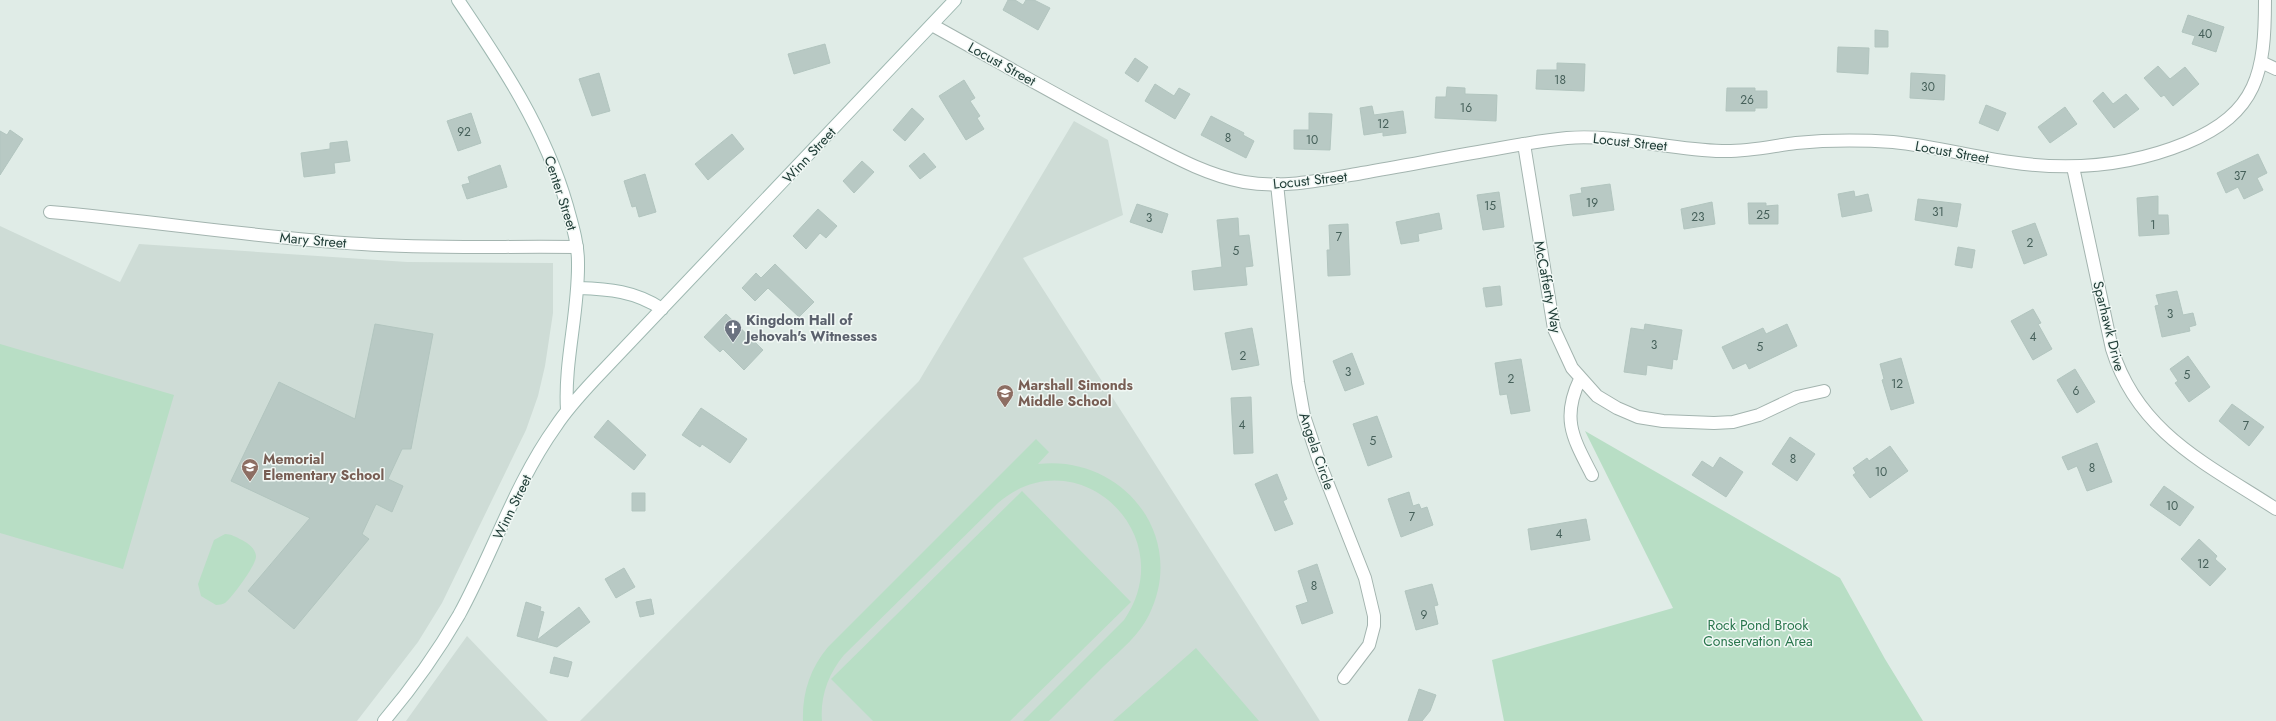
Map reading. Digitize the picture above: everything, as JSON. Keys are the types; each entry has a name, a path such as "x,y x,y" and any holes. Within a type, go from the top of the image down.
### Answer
{"street":[{"name":"Center Street","path":"458,0 515,86 542,138 560,184 577,247 578,288 567,378 568,410"},
{"name":"Winn Street","path":"384,721 427,666 455,621 528,474 555,426 568,410 662,309 955,0"},
{"name":"Locust Street","path":"932,25 1090,113 1200,168 1240,181 1278,184 1329,179 1524,144 1568,138 1593,138 1668,147 1727,151 1819,141 1876,142 1915,145 2012,162 2073,167 2112,163 2184,144 2213,130 2232,116 2245,101 2259,75 2264,0"},
{"path":"2261,62 2276,69"},
{"name":"McCafferty Way","path":"1524,144 1554,329 1565,356 1580,379 1607,403 1627,413 1657,420 1701,423 1739,421 1759,415 1797,398 1824,391"},
{"name":"Sparhawk Drive","path":"2073,167 2112,349 2117,365 2132,395 2152,421 2174,440 2276,508"},
{"name":"Angela Circle","path":"1278,184 1298,382 1304,416 1317,458 1365,578 1374,616 1374,626 1370,645 1344,678"},
{"name":"Mary Street","path":"50,212 125,218 302,240 364,244 577,247"},
{"path":"578,288 626,292 639,296 662,309"},
{"path":"1580,379 1572,397 1570,413 1575,443 1592,474"}],"shaded area":[{"name":"Marshall Simonds Middle School","path":"1074,121 1108,140 1123,215 1023,258 1320,721 580,721 919,381"},
{"name":"Memorial Elementary School","path":"0,226 120,282 139,244 407,262 553,263 553,313 545,366 538,396 526,430 442,603 418,642 357,721 0,721"},
{"path":"467,636 548,721 406,721"}],"green space":[{"path":"0,344 174,395 123,569 0,533"},
{"name":"Rock Pond Brook Conservation Area","path":"1585,431 1840,578 1885,659 1923,721 1504,721 1492,660 1673,608"},
{"path":"1036,439 1049,452 1038,464 1068,464 1096,472 1120,487 1140,506 1153,530 1160,557 1159,585 1149,615 1135,636 1049,721 1023,721 1124,620 1139,588 1140,556 1131,528 1113,504 1088,488 1059,481 1029,485 998,503 844,655 838,662 826,686 822,703 822,721 803,721 804,701 808,682 816,664 828,647"},
{"path":"1022,491 1131,602 1010,721 873,721 831,679"},
{"path":"225,534 234,536 247,543 253,548 256,556 253,566 233,595 225,603 216,605 201,596 198,584 214,540"},
{"path":"1196,648 1259,721 1113,721"}],"building":[{"path":"1008,0 1015,0 1023,5 1026,0 1034,0 1050,8 1038,30 1003,10"},
{"path":"2188,15 2224,27 2216,52 2192,44 2195,36 2182,32"},
{"path":"1875,30 1888,31 1888,47 1875,47"},
{"path":"825,44 830,63 794,74 788,54"},
{"path":"1838,47 1869,48 1868,74 1837,72"},
{"path":"1135,58 1148,67 1138,82 1125,73"},
{"path":"1557,63 1585,64 1584,91 1536,89 1537,70 1557,70"},
{"path":"2158,66 2170,79 2185,67 2199,84 2173,106 2164,95 2161,97 2144,78"},
{"path":"599,73 610,111 592,116 579,79"},
{"path":"1911,73 1945,75 1944,100 1910,98"},
{"path":"964,80 975,98 970,101 980,116 977,118 984,129 966,140 939,96"},
{"path":"1155,84 1174,96 1179,88 1190,94 1175,119 1145,101"},
{"path":"1447,87 1465,88 1465,94 1497,95 1496,121 1435,118 1436,97 1446,97"},
{"path":"1727,88 1755,88 1755,91 1767,91 1767,108 1755,108 1755,111 1726,111"},
{"path":"2103,92 2113,104 2126,94 2139,109 2114,128 2093,101"},
{"path":"1986,105 2006,113 1998,131 1979,123"},
{"path":"1372,106 1374,115 1403,111 1406,133 1383,136 1383,132 1364,135 1360,108"},
{"path":"2065,107 2077,124 2050,143 2038,127"},
{"path":"912,108 924,119 905,141 893,130"},
{"path":"471,113 481,143 458,151 447,121"},
{"path":"1309,113 1332,114 1330,150 1294,149 1294,130 1309,130"},
{"path":"1211,116 1244,133 1243,135 1254,141 1246,158 1201,135"},
{"path":"10,130 23,139 0,175 0,131 7,135"},
{"path":"732,134 744,149 708,180 695,164"},
{"path":"347,141 350,161 334,163 335,173 304,177 301,153 330,149 330,143"},
{"path":"924,153 936,167 920,179 909,166"},
{"path":"2258,154 2267,173 2257,178 2263,190 2244,199 2238,187 2226,193 2217,173"},
{"path":"862,161 874,172 854,193 843,181"},
{"path":"500,165 507,187 467,199 462,185 470,183 468,177"},
{"path":"645,174 656,212 639,217 636,206 632,207 624,181"},
{"path":"1610,184 1614,210 1573,216 1570,195 1582,193 1581,188"},
{"path":"1854,191 1855,197 1868,194 1872,211 1842,217 1838,194"},
{"path":"1499,192 1504,227 1483,230 1477,195"},
{"path":"2158,196 2158,215 2168,215 2169,234 2139,236 2137,198"},
{"path":"1918,199 1961,204 1957,227 1915,220"},
{"path":"1712,202 1715,224 1684,229 1681,209"},
{"path":"1748,203 1766,203 1766,206 1778,205 1778,224 1749,224"},
{"path":"1137,204 1168,214 1162,233 1130,222"},
{"path":"818,209 837,226 826,238 820,233 806,249 793,236"},
{"path":"1439,213 1442,229 1418,234 1419,241 1401,244 1396,222"},
{"path":"1238,218 1239,236 1249,235 1253,266 1245,267 1247,285 1194,290 1192,271 1222,267 1217,220"},
{"path":"2035,223 2047,255 2024,264 2012,231"},
{"path":"1348,224 1350,275 1328,276 1327,250 1330,250 1329,225"},
{"path":"1958,247 1975,250 1972,268 1955,265"},
{"path":"775,264 814,302 799,317 768,288 755,301 742,288 756,273 761,278"},
{"path":"1500,286 1502,305 1486,307 1483,288"},
{"path":"2177,291 2183,315 2193,313 2196,325 2189,327 2190,331 2162,337 2155,306 2159,305 2156,295"},
{"path":"2033,309 2041,323 2038,324 2052,349 2033,360 2011,321"},
{"name":"Kingdom Hall of Jehovah's Witnesses","path":"726,314 763,350 744,370 723,349 720,352 704,337"},
{"path":"375,324 433,334 411,449 402,449 388,479 403,486 392,512 376,504 362,534 369,539 294,629 248,591 310,518 231,481 279,382 355,419"},
{"path":"1645,324 1682,330 1677,360 1673,359 1672,369 1647,365 1646,375 1624,372 1631,328 1644,330"},
{"path":"1787,324 1797,346 1749,369 1746,363 1733,369 1722,347 1763,328 1766,334"},
{"path":"1252,328 1259,365 1232,370 1225,333"},
{"path":"1352,353 1364,384 1345,391 1333,361"},
{"path":"2188,356 2210,387 2189,402 2175,383 2178,381 2170,369"},
{"path":"1901,358 1914,403 1891,410 1882,380 1884,379 1880,364"},
{"path":"1521,359 1530,411 1511,414 1507,394 1500,395 1495,363"},
{"path":"2075,369 2095,402 2077,413 2057,380"},
{"path":"1251,397 1253,453 1234,454 1231,398"},
{"path":"2232,404 2264,427 2249,446 2219,421"},
{"path":"701,408 747,439 730,463 702,444 700,447 682,435"},
{"path":"1377,416 1392,457 1368,466 1353,424"},
{"path":"608,420 646,455 634,470 594,437"},
{"path":"1790,437 1815,454 1797,481 1772,464"},
{"path":"2097,443 2112,482 2087,491 2077,466 2068,470 2062,457"},
{"path":"1890,446 1908,471 1870,498 1853,475 1856,473 1853,468 1867,458 1869,461"},
{"path":"1720,457 1743,472 1726,497 1692,475 1702,461 1713,468"},
{"path":"1277,474 1287,499 1283,501 1293,524 1275,531 1255,484"},
{"path":"2164,486 2194,507 2180,526 2150,505"},
{"path":"1409,492 1413,506 1419,504 1421,509 1427,507 1433,525 1401,537 1388,499"},
{"path":"632,493 645,493 645,511 632,511"},
{"path":"1586,519 1590,540 1531,550 1528,529"},
{"path":"2199,539 2217,556 2215,559 2226,569 2210,586 2181,559"},
{"path":"1317,564 1333,613 1302,624 1296,606 1308,602 1298,571"},
{"path":"624,568 635,587 616,598 605,579"},
{"path":"1432,584 1438,605 1434,606 1438,624 1416,630 1405,591"},
{"path":"651,599 654,614 640,617 636,602"},
{"path":"526,602 541,607 540,611 544,612 537,640 579,607 590,622 557,647 517,636"},
{"path":"554,657 572,662 568,677 550,673"},
{"path":"1419,689 1436,695 1430,711 1422,721 1408,721"}],"place":[{"name":"Kingdom Hall of Jehovah's Witnesses","path":"733,343"},
{"name":"Marshall Simonds Middle School","path":"1005,408"},
{"name":"Memorial Elementary School","path":"250,482"}]}
